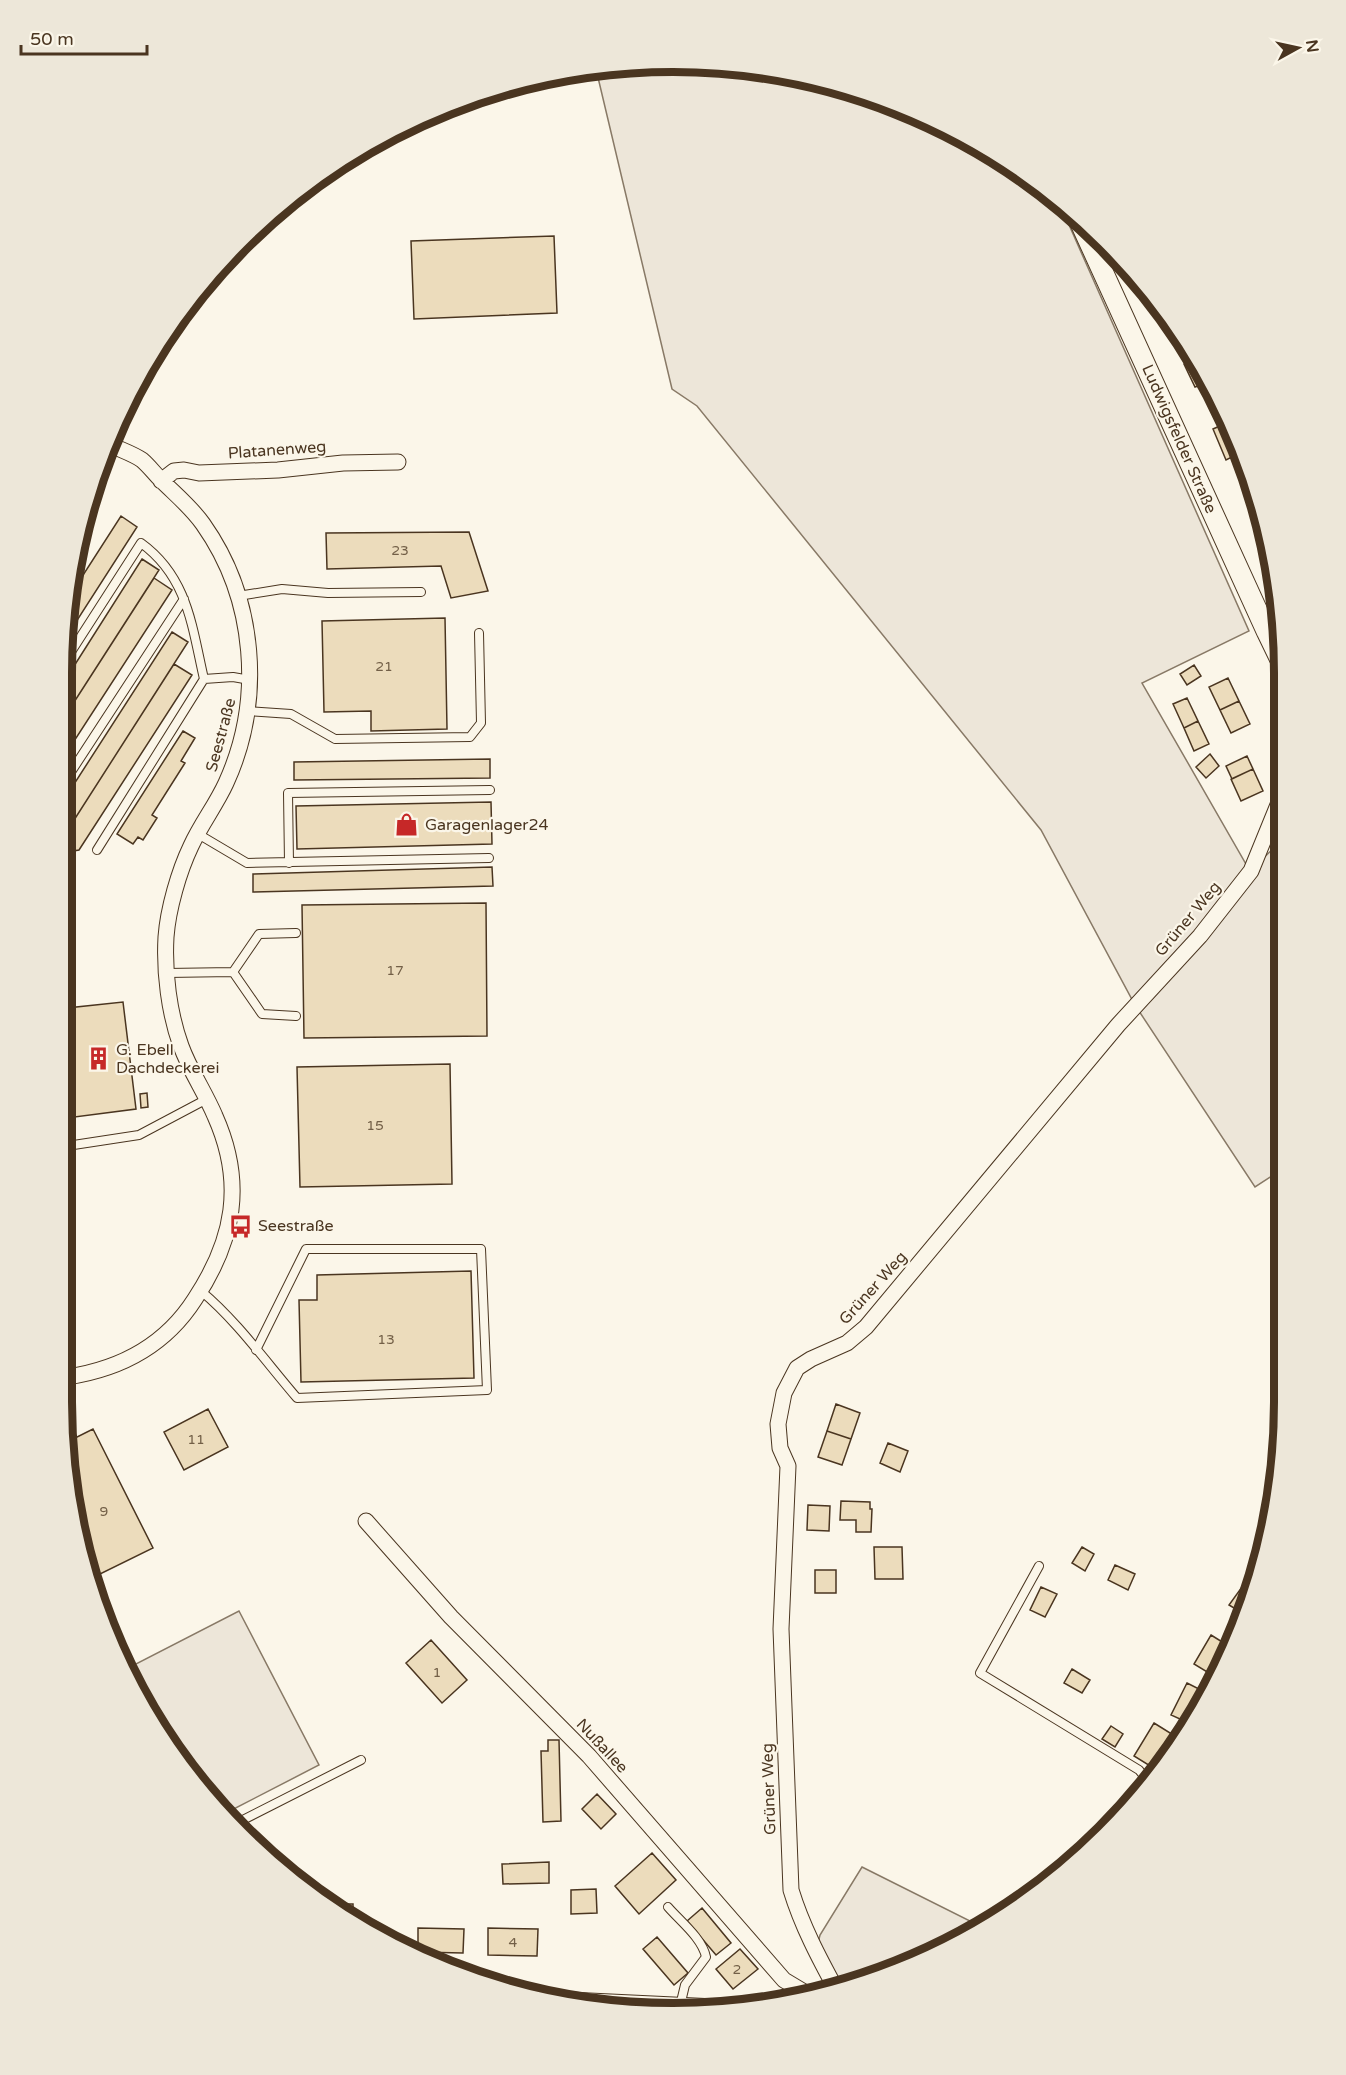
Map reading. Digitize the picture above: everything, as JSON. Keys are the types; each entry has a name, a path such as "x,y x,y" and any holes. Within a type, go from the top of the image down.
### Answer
{"street":[{"name":"Ludwigsfelder Straße","path":"1087,238 1273,646"},
{"name":"Seestraße","path":"72,1376 115,1366 160,1339 182,1319 221,1255 232,1211 230,1159 217,1119 181,1045 169,995 166,937 170,910 191,846 226,783 248,711 250,645 238,596 224,559 203,524 186,502 161,481 142,460 116,448"},
{"name":"Platanenweg","path":"161,481 174,471 184,470 199,473 278,470 343,463 398,462"},
{"name":"Grüner Weg","path":"832,1982 798,1914 792,1890 781,1629 788,1466 780,1448 778,1424 784,1393 796,1368 847,1343 866,1328 1118,1025 1200,936 1251,871 1274,815"},
{"name":"Nußallee","path":"366,1521 451,1617 589,1756 784,1980 799,1989"}],"lane":[{"path":"73,649 141,543 157,555 180,586 204,679 97,850"},
{"path":"238,596 282,589 328,593 421,592"},
{"path":"72,769 184,600"},
{"path":"248,711 291,714 335,739 470,737 481,723 479,633"},
{"path":"204,679 233,677 250,680"},
{"path":"289,863 288,793 490,790"},
{"path":"198,834 247,862 489,858"},
{"path":"233,972 259,934 296,933"},
{"path":"167,973 233,972"},
{"path":"233,972 262,1014 296,1016"},
{"path":"72,1145 139,1135 207,1099"},
{"path":"201,1291 219,1306 256,1350 297,1398 487,1390 481,1249 306,1249 256,1350"},
{"path":"1039,1566 980,1673 1139,1770 1144,1776"},
{"path":"242,1820 361,1760"},
{"path":"668,1907 698,1942 706,1957 685,1986 681,2003"}],"shaded area":[{"path":"634,73 712,73 751,77 829,92 903,118 939,134 1007,173 1066,219 1249,631 1142,683 1250,871 1274,848 1274,1175 1255,1187 1135,1005 1041,830 697,406 672,389 598,77"},
{"path":"239,1611 319,1765 232,1810 196,1768 173,1736 133,1665"},
{"path":"862,1867 973,1923 903,1957 836,1981 818,1943 820,1935"}],"building":[{"path":"554,236 557,313 414,319 411,241"},
{"path":"1187,363 1200,385 1195,387 1184,364"},
{"path":"1220,426 1233,456 1226,460 1213,429"},
{"path":"121,516 137,527 74,625 80,580"},
{"path":"469,532 488,591 451,598 441,566 327,569 326,533"},
{"path":"142,559 159,570 72,705 72,669"},
{"path":"154,578 172,590 72,744 72,705"},
{"path":"445,618 447,729 371,731 371,711 324,712 322,621"},
{"path":"172,632 188,642 72,823 72,787"},
{"path":"174,664 192,675 79,850 72,851 72,823"},
{"path":"1194,665 1201,676 1187,685 1180,674"},
{"path":"1228,678 1239,701 1220,710 1209,687"},
{"path":"1187,698 1198,721 1184,728 1173,704"},
{"path":"1239,701 1250,724 1231,733 1220,710"},
{"path":"1198,721 1209,744 1194,751 1184,728"},
{"path":"183,731 195,738 181,761 185,763 152,815 157,818 143,840 138,837 133,844 117,834"},
{"path":"1210,754 1219,766 1206,778 1196,767"},
{"path":"1247,756 1253,769 1232,779 1226,766"},
{"path":"490,759 490,778 294,780 294,762"},
{"path":"1253,769 1263,791 1241,801 1231,779"},
{"path":"491,802 492,844 297,849 296,806"},
{"path":"492,867 493,886 253,892 253,874"},
{"path":"486,903 487,1036 304,1038 302,905"},
{"name":"G. Ebell Dachdeckerei","path":"123,1002 136,1109 72,1117 72,1007"},
{"path":"450,1064 452,1184 300,1187 297,1067"},
{"path":"147,1093 148,1107 141,1108 140,1094"},
{"path":"471,1271 474,1378 301,1382 299,1300 317,1300 317,1275"},
{"path":"836,1404 860,1413 851,1439 827,1431"},
{"path":"208,1409 228,1447 184,1470 164,1432"},
{"path":"93,1429 153,1548 98,1575 84,1519 73,1439"},
{"path":"827,1431 851,1439 842,1465 818,1457"},
{"path":"888,1443 908,1451 900,1472 880,1463"},
{"path":"841,1501 870,1502 871,1532 856,1532 856,1520 840,1520"},
{"path":"808,1505 830,1506 829,1531 807,1530"},
{"path":"874,1547 902,1547 903,1579 875,1579"},
{"path":"1082,1547 1094,1554 1085,1571 1072,1563"},
{"path":"1115,1565 1135,1574 1128,1590 1108,1580"},
{"path":"815,1570 836,1570 836,1593 815,1593"},
{"path":"1041,1587 1057,1594 1045,1617 1030,1610"},
{"path":"1242,1587 1244,1588 1237,1610 1229,1605"},
{"path":"1211,1635 1223,1643 1209,1673 1194,1664"},
{"path":"431,1640 467,1680 442,1703 406,1663"},
{"path":"1072,1669 1090,1680 1082,1693 1064,1683"},
{"path":"1187,1683 1200,1689 1182,1720 1171,1715"},
{"path":"1154,1723 1174,1735 1151,1767 1134,1756"},
{"path":"1111,1726 1123,1734 1115,1747 1102,1739"},
{"path":"548,1740 559,1740 561,1821 543,1822 541,1751 548,1751"},
{"path":"597,1794 616,1814 601,1829 582,1809"},
{"path":"652,1853 676,1880 639,1914 615,1886"},
{"path":"549,1862 549,1883 503,1884 502,1864"},
{"path":"596,1889 597,1913 571,1914 571,1890"},
{"path":"342,1904 353,1904 353,1910"},
{"path":"702,1908 731,1943 716,1955 687,1921"},
{"path":"418,1928 464,1929 463,1953 432,1952 418,1946"},
{"path":"488,1928 538,1929 537,1956 488,1955"},
{"path":"657,1937 688,1973 674,1985 643,1949"},
{"path":"740,1949 758,1969 733,1989 716,1969"}],"place":[{"name":"Garagenlager24","path":"407,825"},
{"name":"G. Ebell Dachdeckerei","path":"98,1059"},
{"name":"Seestraße","path":"240,1226"}]}
